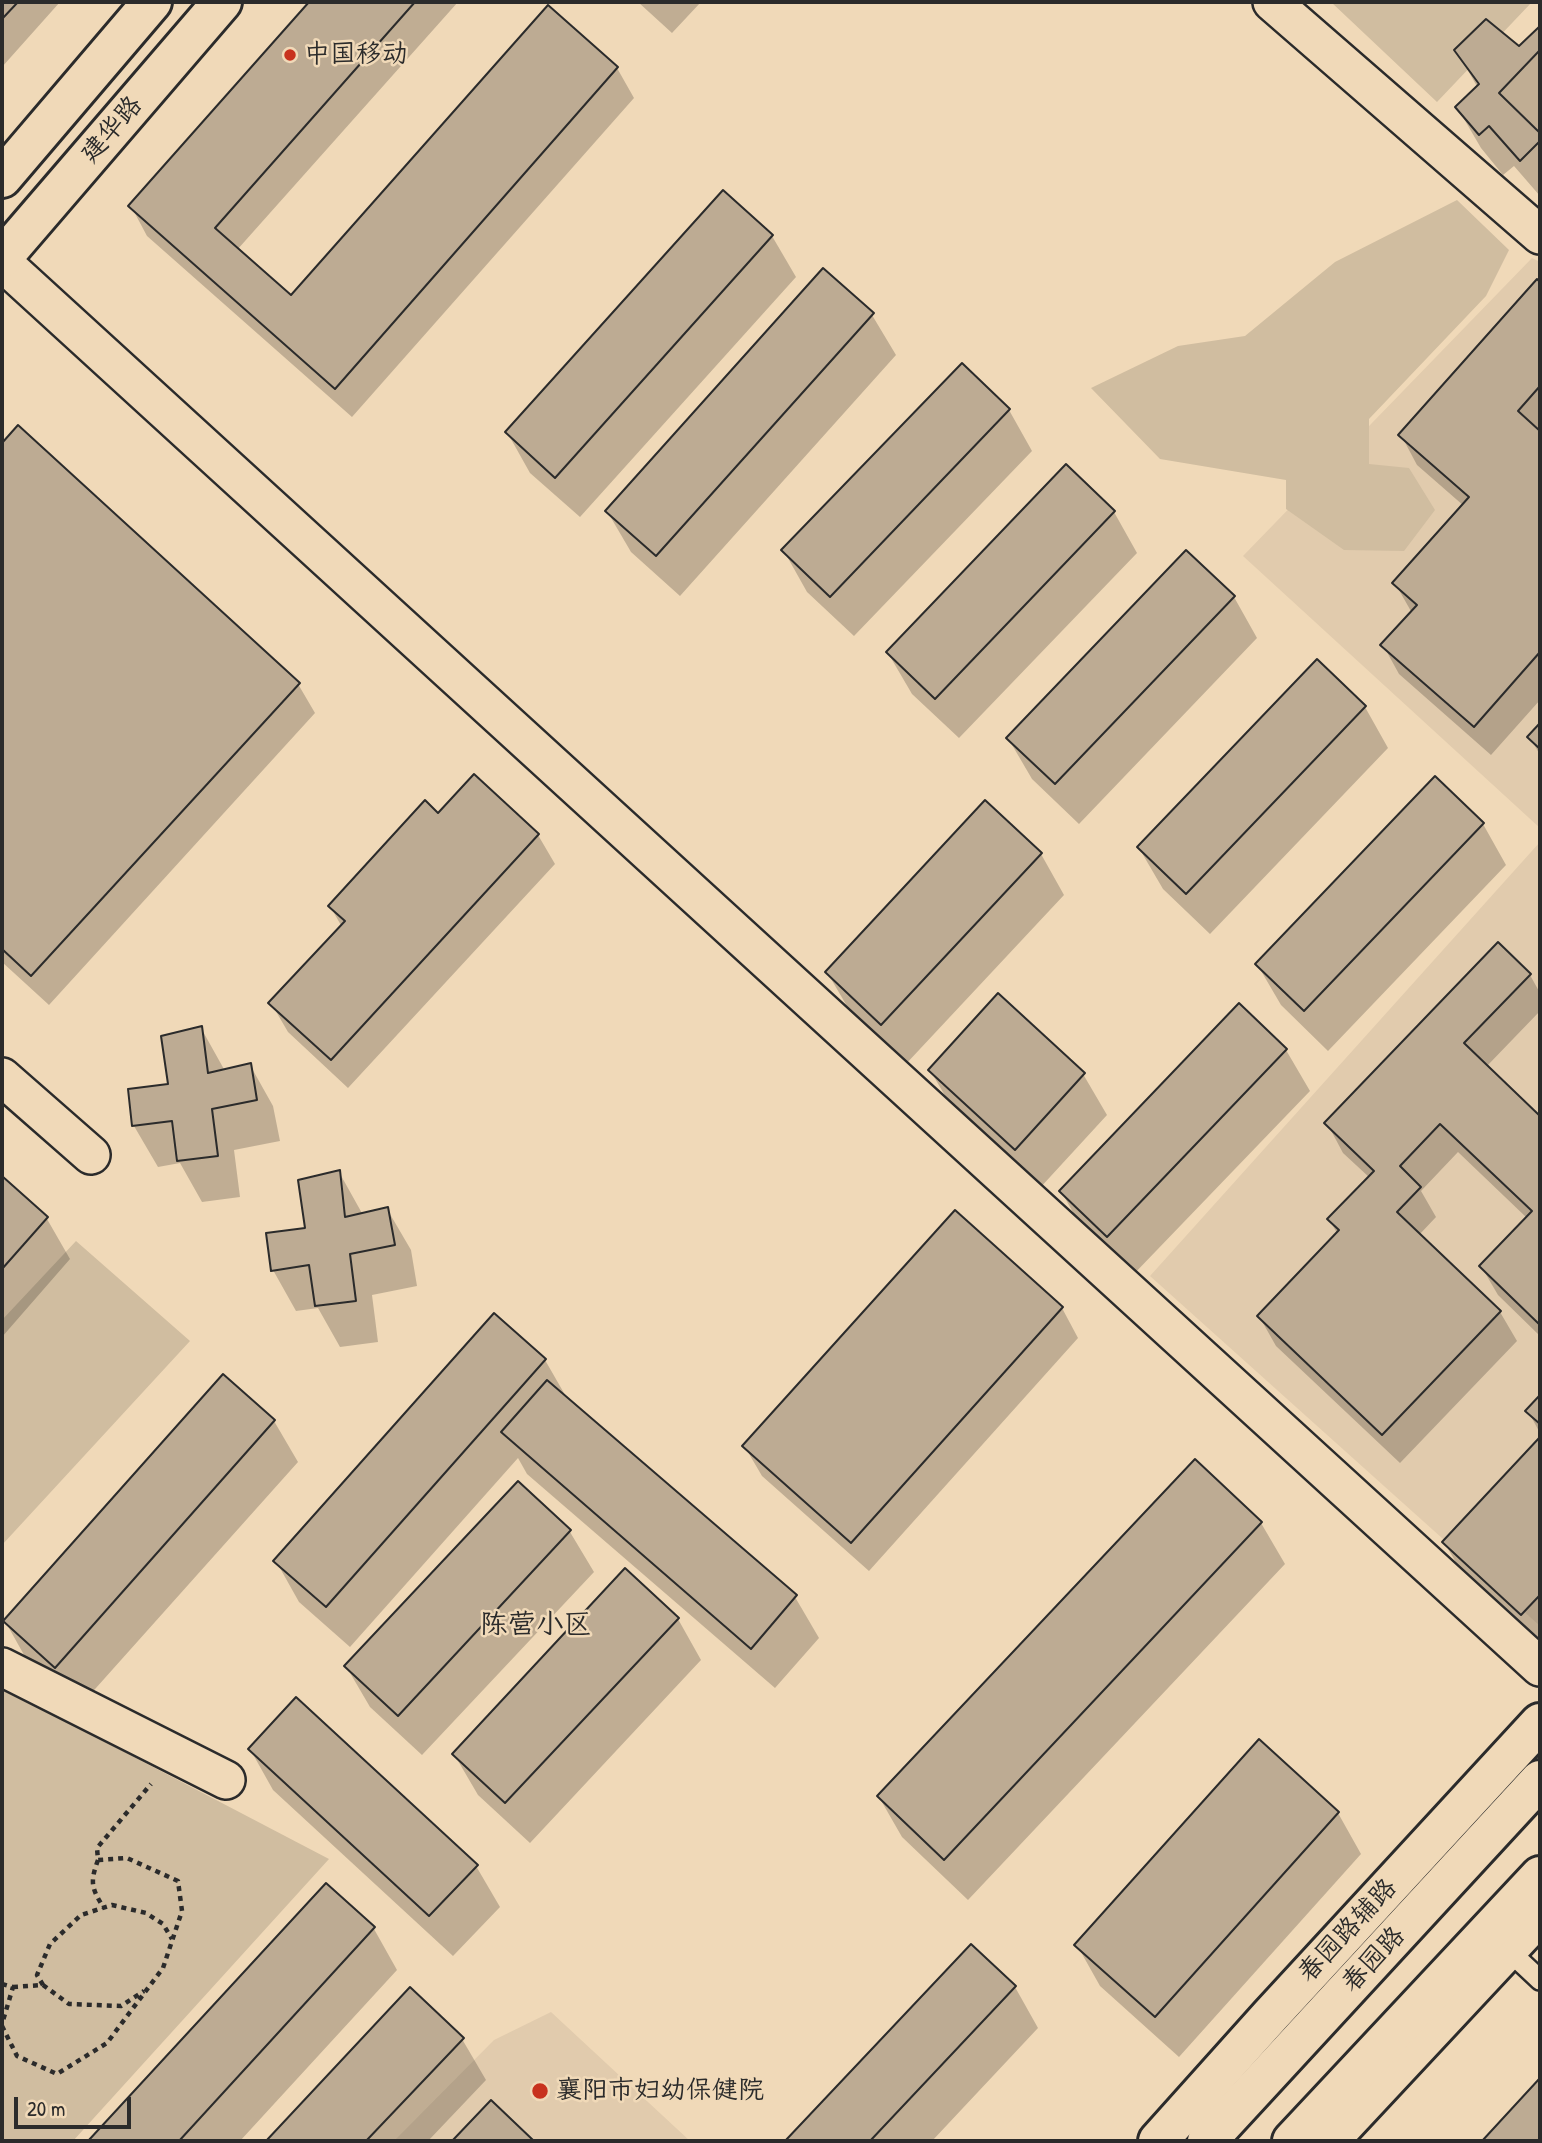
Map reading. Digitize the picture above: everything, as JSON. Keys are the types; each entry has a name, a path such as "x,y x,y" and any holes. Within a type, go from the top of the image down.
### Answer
{"main road":[{"name":"建华路","path":"2,178 152,2"},
{"name":"建华路","path":"2,260 222,2"},
{"name":"春园路辅路","path":"1158,2141 1270,2015 1540,1724"},
{"name":"春园路","path":"1207,2141 1540,1780"},
{"path":"1292,2141 1540,1876"},
{"path":"1329,2141 1540,1915"}],"street":[{"path":"1272,2 1540,235"},
{"path":"2,260 1540,1667"},
{"path":"2,1077 91,1155"},
{"path":"2,1667 226,1780"}],"lane":[{"path":"1508,1951 1540,1980"}],"path":[{"path":"104,1908 92,1889 93,1873 98,1860 97,1848 176,1755"},
{"path":"13,1987 2,2025 18,2056 57,2074 107,2043 163,1968 183,1911 178,1881 127,1858 98,1860"},
{"path":"148,1989 121,2006 69,2004 43,1985 37,1975 50,1944 81,1915 112,1905 146,1913 163,1924 172,1940"},
{"path":"2,1984 13,1987 43,1985"}],"shaded area":[{"path":"1331,2 1532,2 1437,102"},
{"path":"1457,200 1509,250 1486,296 1369,419 1369,464 1409,468 1435,510 1404,551 1344,550 1286,509 1286,480 1160,459 1091,388 1178,346 1245,336 1335,262"},
{"path":"1532,258 1540,262 1540,828 1243,556"},
{"path":"1540,842 1540,1626 1150,1276"},
{"path":"76,1241 190,1341 2,1545 2,1320"},
{"path":"2,1688 329,1859 73,2141 2,2141"},
{"name":"襄阳市妇幼保健院","path":"551,2012 690,2141 394,2141 494,2040"}],"building":[{"path":"2,2 18,2 2,19"},
{"path":"309,2 415,2 215,228 291,295 548,5 618,67 335,389 128,206"},
{"path":"1486,19 1519,46 1540,26 1540,141 1520,161 1489,126 1479,135 1455,107 1479,84 1454,50"},
{"path":"1540,50 1540,133 1499,93"},
{"path":"723,190 773,235 555,478 505,432"},
{"path":"823,268 874,313 656,556 605,511"},
{"path":"1537,279 1540,282 1540,386 1518,411 1540,431 1540,652 1474,727 1380,645 1417,605 1392,583 1469,497 1398,435"},
{"path":"962,363 1010,409 830,597 781,550"},
{"path":"18,425 300,683 31,976 2,949 2,443"},
{"path":"1066,464 1115,511 935,699 886,652"},
{"path":"1186,550 1235,596 1055,784 1006,738"},
{"path":"1317,659 1366,706 1186,894 1137,847"},
{"path":"1540,723 1540,749 1527,737"},
{"path":"474,774 539,834 331,1060 268,1003 345,921 328,906 425,800 438,813"},
{"path":"1435,776 1484,823 1304,1011 1255,964"},
{"path":"985,800 1042,853 881,1025 825,972"},
{"path":"1498,942 1531,974 1464,1043 1540,1116 1540,1325 1479,1266 1532,1211 1440,1124 1400,1166 1421,1187 1397,1212 1501,1311 1382,1435 1257,1316 1339,1230 1327,1219 1374,1171 1324,1123"},
{"path":"998,993 1085,1073 1015,1150 928,1070"},
{"path":"1239,1003 1287,1049 1107,1237 1059,1191"},
{"path":"202,1026 208,1073 251,1063 257,1100 212,1109 218,1156 177,1161 172,1121 132,1126 128,1089 168,1084 161,1036"},
{"path":"340,1170 345,1217 388,1207 395,1245 350,1254 356,1301 315,1306 309,1265 271,1271 266,1233 305,1228 298,1180"},
{"path":"2,1176 48,1217 2,1269"},
{"path":"955,1210 1063,1307 851,1543 742,1446"},
{"path":"494,1313 546,1359 326,1607 273,1561"},
{"path":"223,1374 275,1420 55,1668 3,1621"},
{"path":"547,1380 797,1595 751,1649 501,1432"},
{"path":"1540,1395 1540,1424 1525,1411"},
{"path":"1540,1437 1540,1595 1521,1615 1442,1542"},
{"path":"1195,1459 1262,1522 944,1860 877,1796"},
{"path":"518,1481 571,1530 398,1716 344,1666"},
{"path":"625,1568 679,1618 505,1803 452,1754"},
{"path":"296,1697 478,1865 429,1916 248,1749"},
{"path":"1259,1739 1339,1812 1155,2017 1074,1945"},
{"path":"326,1883 375,1927 179,2141 88,2141"},
{"path":"971,1944 1016,1986 870,2141 785,2141"},
{"path":"410,1987 464,2038 366,2141 266,2141"},
{"path":"1540,2078 1540,2141 1482,2141"},
{"path":"491,2100 534,2141 452,2141"}],"place":[{"name":"中国移动","path":"290,55"},
{"name":"襄阳市妇幼保健院","path":"540,2091"}],"district":[{"name":"陈营小区","path":"536,1626"}]}
